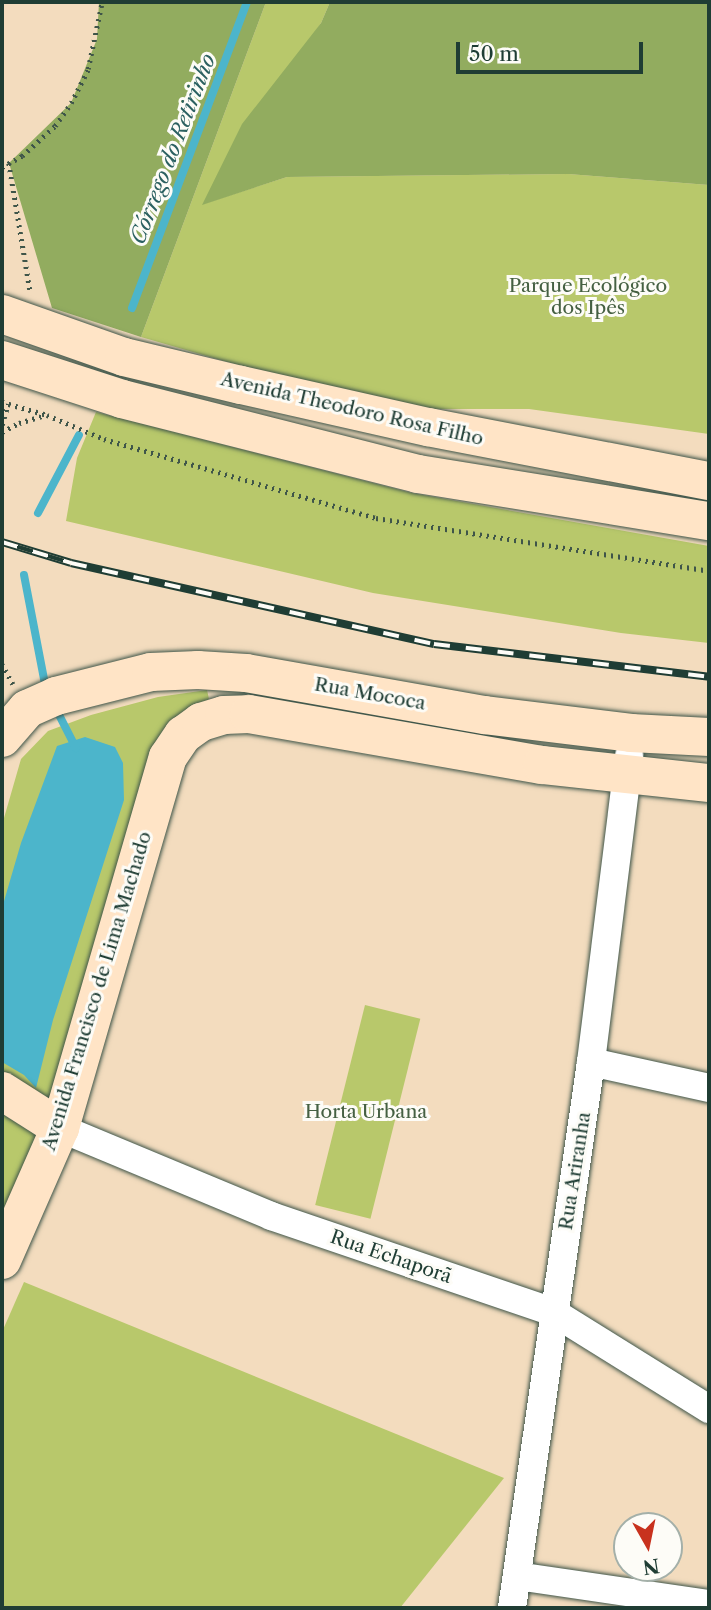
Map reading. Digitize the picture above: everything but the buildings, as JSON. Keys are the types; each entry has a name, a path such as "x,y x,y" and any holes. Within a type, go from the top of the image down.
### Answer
{"main road":[{"name":"Avenida Theodoro Rosa Filho","path":"19,320 124,357 428,427 709,481"},
{"path":"2,360 122,399 418,474 709,521"},
{"path":"418,474 428,427"},
{"path":"517,490 523,446"},
{"name":"Rua Mococa","path":"2,738 27,709 45,700 151,672 222,671 485,715 631,733 709,737"},
{"name":"Avenida Francisco de Lima Machado","path":"2,1260 60,1128 168,757 183,735 201,722 224,715 249,715 542,765 627,776"},
{"path":"627,776 709,783"},
{"path":"2,1091 60,1128"}],"street":[{"name":"Rua Ariranha","path":"512,1608 591,1062 631,733"},
{"path":"591,1062 709,1088"},
{"name":"Rua Echaporã","path":"60,1128 271,1216 553,1312 709,1409"},
{"path":"517,1576 709,1604"}],"path":[{"path":"2,167 22,156 55,127 71,103 88,69 102,2"},
{"path":"9,163 19,320"},
{"path":"2,425 5,403 47,415 104,439 376,518 709,571"},
{"path":"2,432 19,423 47,415"}],"green space":[{"path":"99,2 266,2 141,337 52,308 9,163 71,103 97,39"},
{"name":"Parque Ecológico dos Ipês","path":"266,2 330,2 321,23 203,204 287,177 568,174 709,185 709,434 529,409 431,409 300,383 141,337"},
{"path":"330,2 709,2 709,185 568,174 287,177 202,205 242,124 321,23"},
{"path":"96,412 412,493 709,546 709,643 621,633 373,593 66,521 77,458"},
{"path":"207,690 209,699 200,705 2,1247 2,825 21,759 48,731 91,715 158,697"},
{"name":"Horta Urbana","path":"365,1005 420,1019 370,1219 315,1205"},
{"path":"24,1282 504,1478 400,1608 2,1608 2,1332"}],"water":[{"path":"85,737 115,747 123,763 124,800 53,1020 36,1088 24,1075 2,1062 2,908 21,843 57,746"}],"waterway":[{"name":"Córrego do Retirinho","path":"132,308 247,2"},
{"path":"38,513 79,435"},
{"path":"24,575 46,689"},
{"path":"55,707 76,748"}],"railway":[{"path":"2,542 71,563 434,644 709,677"}]}
